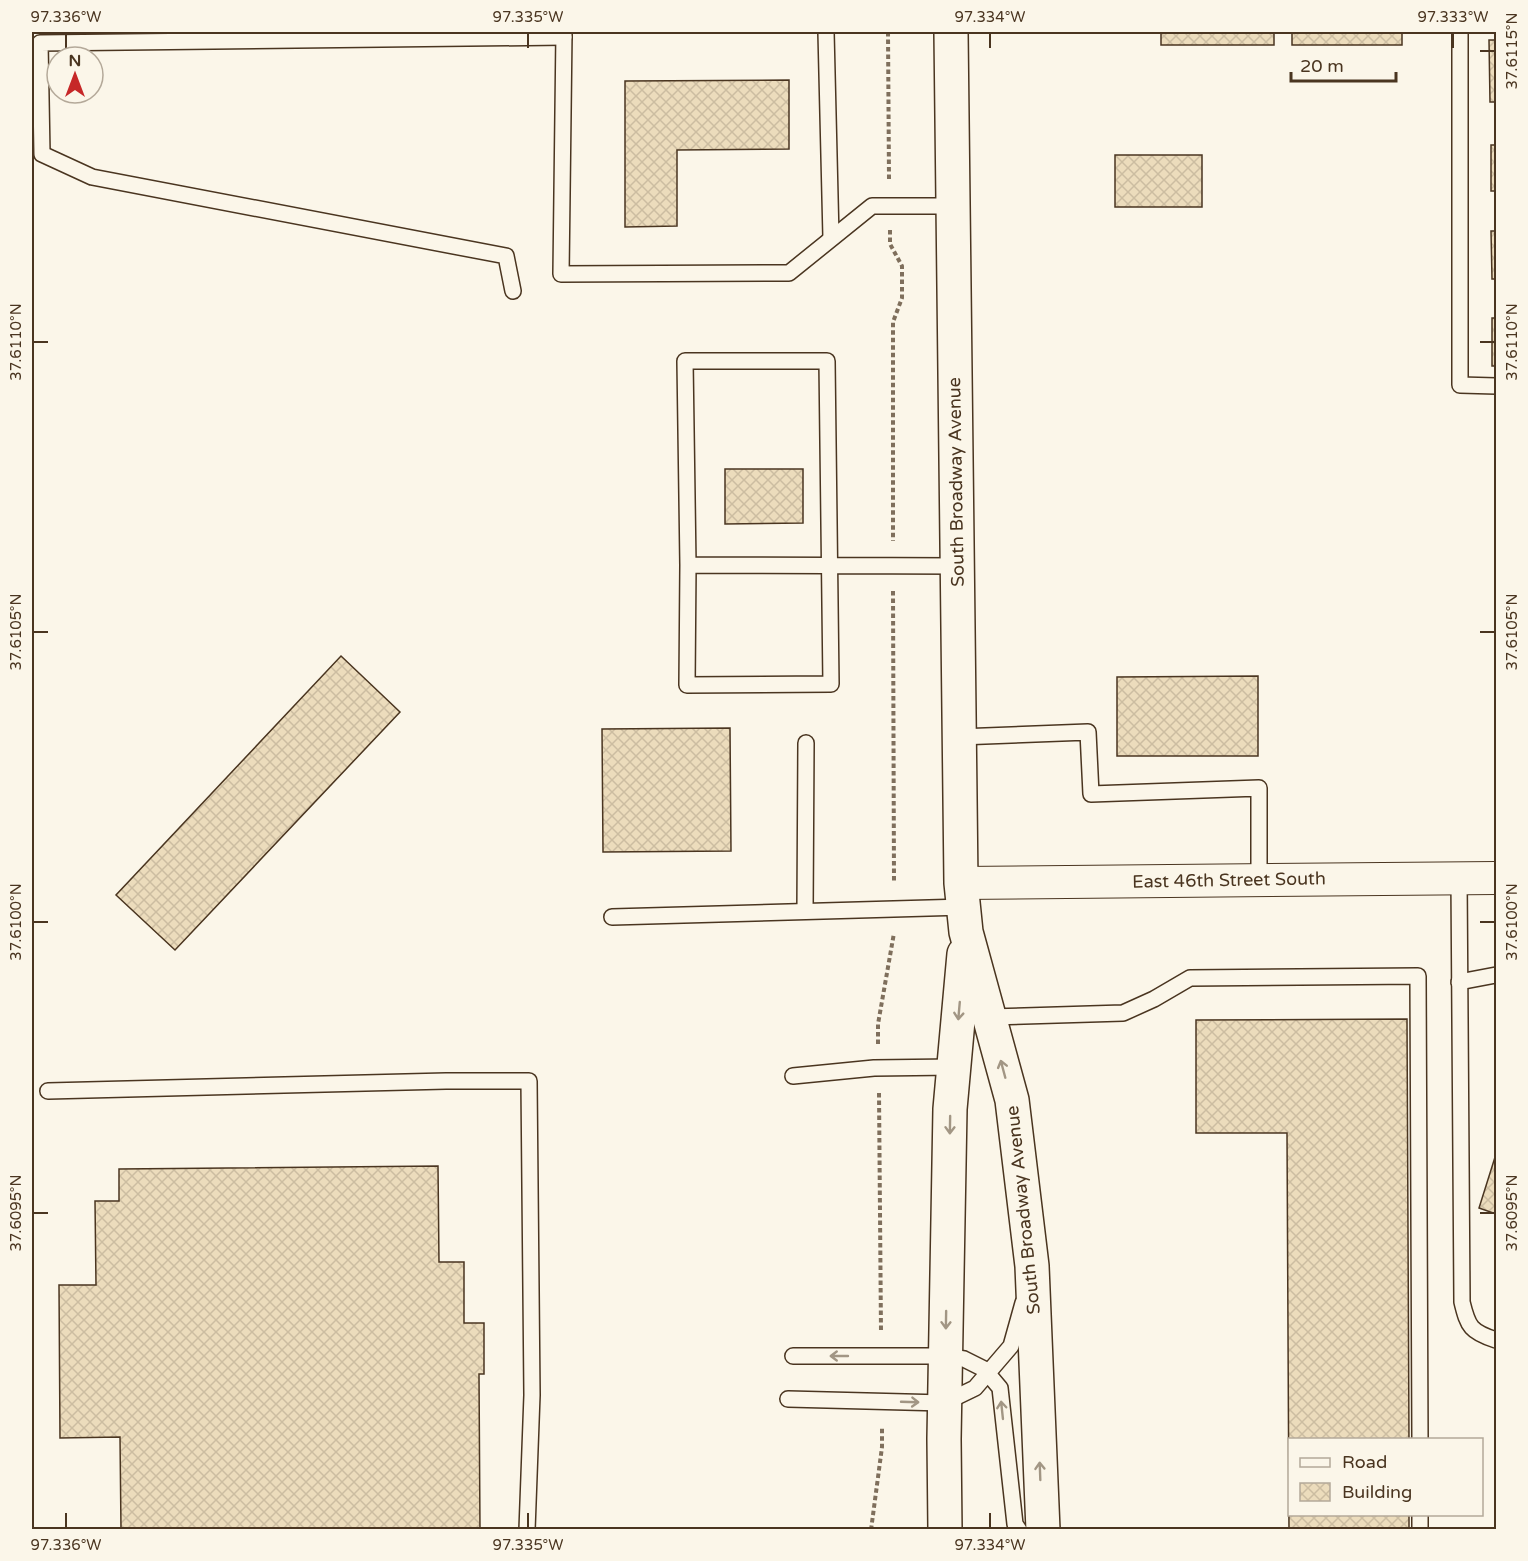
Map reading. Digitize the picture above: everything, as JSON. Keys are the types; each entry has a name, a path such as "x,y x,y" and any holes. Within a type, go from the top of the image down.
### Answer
{"main road":[{"name":"South Broadway Avenue","path":"945,1530 944,1403 950,1109 964,907 959,737 951,32"},
{"name":"South Broadway Avenue","path":"964,907 989,1017 1012,1100 1032,1266 1043,1530"}],"street":[{"name":"East 46th Street South","path":"964,907 1259,880 1497,878"}],"lane":[{"path":"826,32 831,238"},
{"path":"1460,32 1460,385 1497,386"},
{"path":"513,291 506,256 92,177 42,154 40,43 564,34 561,274 789,273 872,206 953,206"},
{"path":"685,361 827,361 831,684 687,686 688,565 685,361"},
{"path":"688,565 957,566"},
{"path":"959,737 1088,732 1091,794 1259,788 1259,880"},
{"path":"805,911 806,743"},
{"path":"1459,878 1462,1302 1467,1324 1483,1336 1497,1340"},
{"path":"612,917 964,907"},
{"path":"1460,982 1497,975"},
{"path":"989,1017 1123,1013 1154,999 1190,978 1418,976 1420,1438"},
{"path":"793,1076 879,1068 954,1067"},
{"path":"48,1091 529,1081 532,1395 527,1530"},
{"path":"788,1399 944,1403 975,1388 1011,1346 1032,1266"},
{"path":"793,1356 945,1356 964,1359 984,1368 1000,1388 1015,1524 1019,1530"}],"path":[{"path":"881,1356 878,1024 894,938 892,322 902,298 902,266 890,244 888,32"},
{"path":"871,1530 882,1448 882,1402"}],"building":[{"path":"1161,32 1274,32 1274,45 1161,45"},
{"path":"1292,32 1402,32 1402,45 1292,45"},
{"path":"1489,40 1496,40 1496,102 1490,102"},
{"path":"789,80 789,149 677,150 677,226 625,227 625,81"},
{"path":"1491,145 1496,145 1496,191 1491,191"},
{"path":"1115,155 1202,155 1202,207 1115,207"},
{"path":"1491,231 1496,231 1496,279 1492,279"},
{"path":"1492,318 1496,318 1496,366 1492,366"},
{"path":"725,469 803,469 803,523 725,524"},
{"path":"341,656 400,712 175,950 116,895"},
{"path":"1258,676 1258,756 1117,756 1117,677"},
{"path":"730,728 731,851 603,852 602,729"},
{"path":"1407,1019 1409,1438 1289,1438 1287,1133 1196,1133 1196,1020"},
{"path":"1496,1154 1496,1214 1479,1208"},
{"path":"438,1166 439,1262 464,1262 464,1323 484,1323 484,1374 479,1374 480,1530 121,1530 120,1437 60,1438 59,1285 96,1285 95,1201 119,1201 119,1169"},
{"path":"1289,1516 1409,1516 1409,1530 1289,1530"}]}
